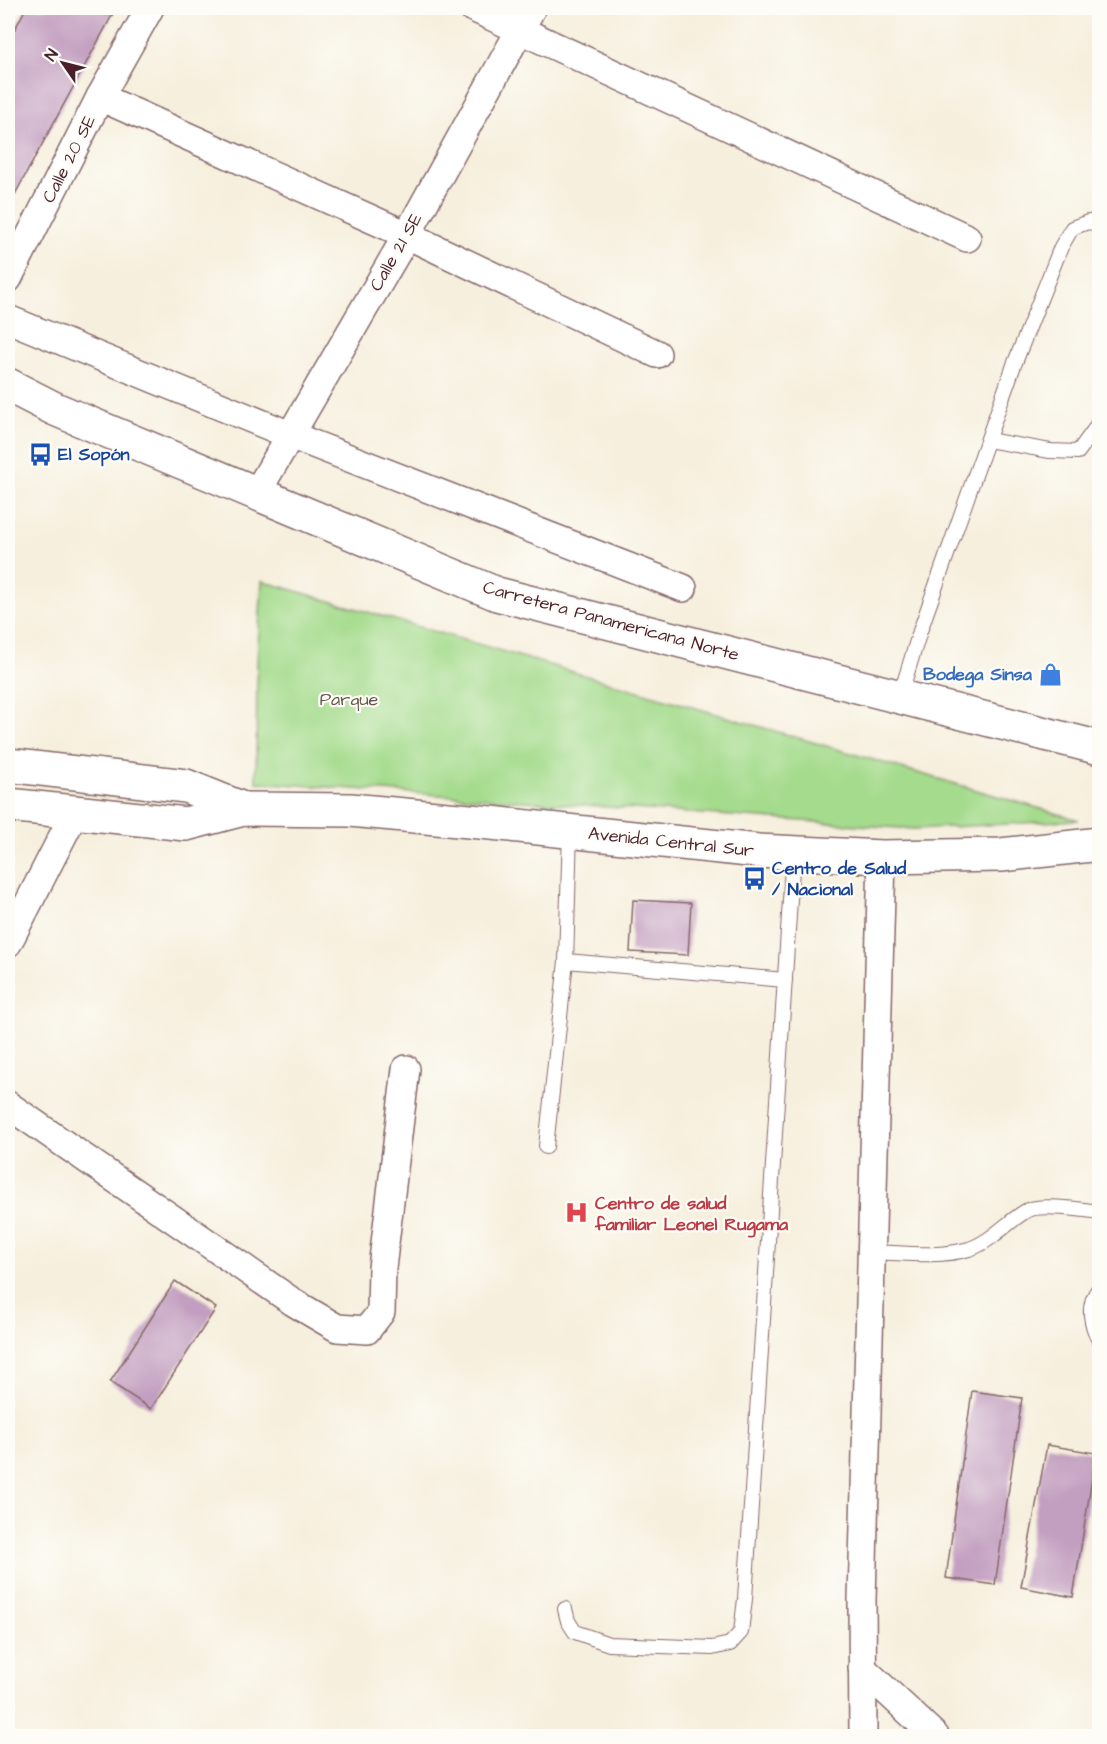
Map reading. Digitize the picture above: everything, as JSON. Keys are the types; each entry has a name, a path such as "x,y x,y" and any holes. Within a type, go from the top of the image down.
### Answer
{"main road":[{"name":"Carretera Panamericana Norte","path":"8,385 55,409 497,594 1100,748"},
{"name":"Avenida Central Sur","path":"8,765 186,786 243,809"},
{"name":"Avenida Central Sur","path":"8,805 74,814 186,824 243,809 350,810 758,851 882,857 1001,855 1100,844"}],"street":[{"name":"Calle 20 SE","path":"8,279 100,97 150,8"},
{"path":"473,8 525,18 967,237"},
{"name":"Calle 21 SE","path":"256,494 407,235 525,18"},
{"path":"100,97 407,235 657,354"},
{"path":"8,318 290,435 683,588"},
{"path":"8,943 74,814"},
{"path":"863,1737 862,1668 882,857"},
{"path":"8,1105 292,1302 337,1328 367,1330 381,1312 382,1269 406,1069"},
{"path":"862,1668 935,1737"}],"lane":[{"path":"900,696 920,631 1014,365 1061,247 1072,228 1088,222 1100,224"},
{"path":"988,440 1050,451 1078,452 1100,419"},
{"path":"546,1147 566,961 570,831"},
{"path":"565,1609 568,1621 575,1632 609,1644 712,1648 730,1644 741,1632 793,853"},
{"path":"566,961 785,980"},
{"path":"872,1252 936,1254 970,1249 994,1235 1029,1209 1052,1208 1100,1212"},
{"path":"1100,1287 1094,1294 1090,1323 1100,1343"}],"green space":[{"name":"Parque","path":"262,581 1079,820 914,829 256,782 257,662"}],"building":[{"path":"26,8 116,8 14,196 8,193 8,42"},
{"path":"633,900 691,903 688,955 630,952"},
{"path":"175,1281 216,1308 151,1409 110,1382"},
{"path":"972,1391 1022,1398 995,1585 946,1578"},
{"path":"1047,1445 1096,1453 1073,1597 1021,1587"}],"place":[{"name":"El Sopón","path":"40,454"},
{"name":"Bodega Sinsa","path":"1050,674"},
{"name":"Centro de Salud / Nacional","path":"754,878"},
{"name":"Centro de salud familiar Leonel Rugama","path":"577,1213"}]}
